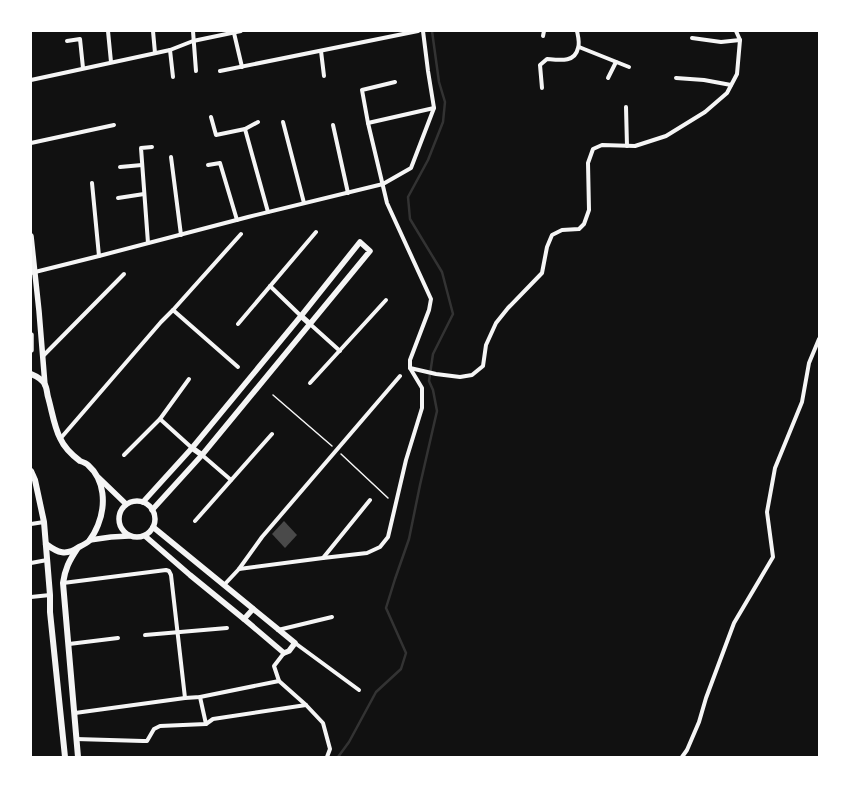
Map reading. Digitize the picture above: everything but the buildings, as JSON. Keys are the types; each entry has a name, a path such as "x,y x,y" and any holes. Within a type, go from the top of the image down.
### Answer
{"main road":[{"path":"31,374 37,377 45,385 55,426 60,439 69,451 79,460 88,465 96,476 103,496 102,515 90,540 77,549 63,553 46,544"},
{"path":"31,471 34,478 33,486 44,522 51,620 65,757"},
{"path":"77,549 69,561 63,583 78,757"}],"street":[{"path":"108,31 111,62"},
{"path":"153,31 156,53"},
{"path":"193,31 196,71"},
{"path":"31,80 170,50 193,41 224,33 241,31"},
{"path":"220,71 418,31"},
{"path":"33,272 383,184 411,168 434,108 423,31"},
{"path":"543,36 544,31"},
{"path":"542,88 540,65 547,59 565,60 574,56 579,47 577,31"},
{"path":"410,368 436,374 460,377 472,375 483,366 486,345 496,323 508,308 542,273 547,247 552,235 562,230 578,229 584,224 589,210 588,163 593,149 602,145 636,146 666,136 704,112 727,93 737,74 740,40 736,31"},
{"path":"234,33 242,67"},
{"path":"67,41 80,38 82,68"},
{"path":"692,38 721,42 740,40"},
{"path":"579,47 629,67"},
{"path":"170,50 173,78"},
{"path":"320,51 324,76"},
{"path":"608,78 616,62"},
{"path":"676,78 704,80 731,85"},
{"path":"239,569 367,553 380,547 388,537 406,460 422,408 422,388 410,368 410,360 429,310 431,299 387,203 368,123 362,90 395,82"},
{"path":"626,107 627,146"},
{"path":"368,123 434,108"},
{"path":"211,117 216,135 245,129 258,122"},
{"path":"283,122 304,203"},
{"path":"31,143 114,125"},
{"path":"333,125 348,193"},
{"path":"245,129 268,212"},
{"path":"148,243 141,148 152,147"},
{"path":"171,157 180,235"},
{"path":"208,165 220,163 237,220"},
{"path":"120,167 142,165"},
{"path":"92,184 99,256"},
{"path":"118,198 144,194"},
{"path":"238,324 316,232"},
{"path":"60,439 161,322 241,234"},
{"path":"31,236 33,272 45,385"},
{"path":"143,502 192,448 360,242 370,251 202,455 152,510"},
{"path":"43,356 124,274"},
{"path":"270,286 340,351"},
{"path":"310,383 386,300"},
{"path":"173,310 238,367"},
{"path":"31,335 31,350"},
{"path":"682,757 687,750 699,722 706,698 734,623 773,557 767,512 776,468 802,402 809,363 819,339"},
{"path":"224,585 239,569 262,537 400,376"},
{"path":"124,455 160,419 189,379"},
{"path":"160,419 231,480"},
{"path":"195,521 272,434"},
{"path":"96,476 126,504"},
{"path":"322,558 370,500"},
{"path":"90,540 110,537 145,536 150,532 155,521 152,510 143,502 137,501 126,504 119,514 119,526 127,535 130,536"},
{"path":"31,524 44,522"},
{"path":"153,527 278,630 359,690"},
{"path":"145,536 190,576 284,653"},
{"path":"31,563 47,560"},
{"path":"63,583 166,570 169,571 171,575 185,698"},
{"path":"31,597 50,594"},
{"path":"244,619 253,609"},
{"path":"278,630 332,617"},
{"path":"145,635 228,628"},
{"path":"69,644 118,638"},
{"path":"295,643 289,651 284,653 274,666 279,681 306,705 323,723 330,749 327,757"},
{"path":"75,713 200,697 279,681"},
{"path":"200,697 206,724"},
{"path":"76,739 147,741 154,729 160,726 206,724 213,719 306,705"}],"path":[{"path":"273,395 388,498"}],"waterway":[{"path":"338,757 349,742 376,692 401,669 406,653 386,608 409,539 437,411 433,390 429,381 433,354 453,314 442,272 410,219 408,197 428,160 443,122 445,102 439,82 432,31"}]}
